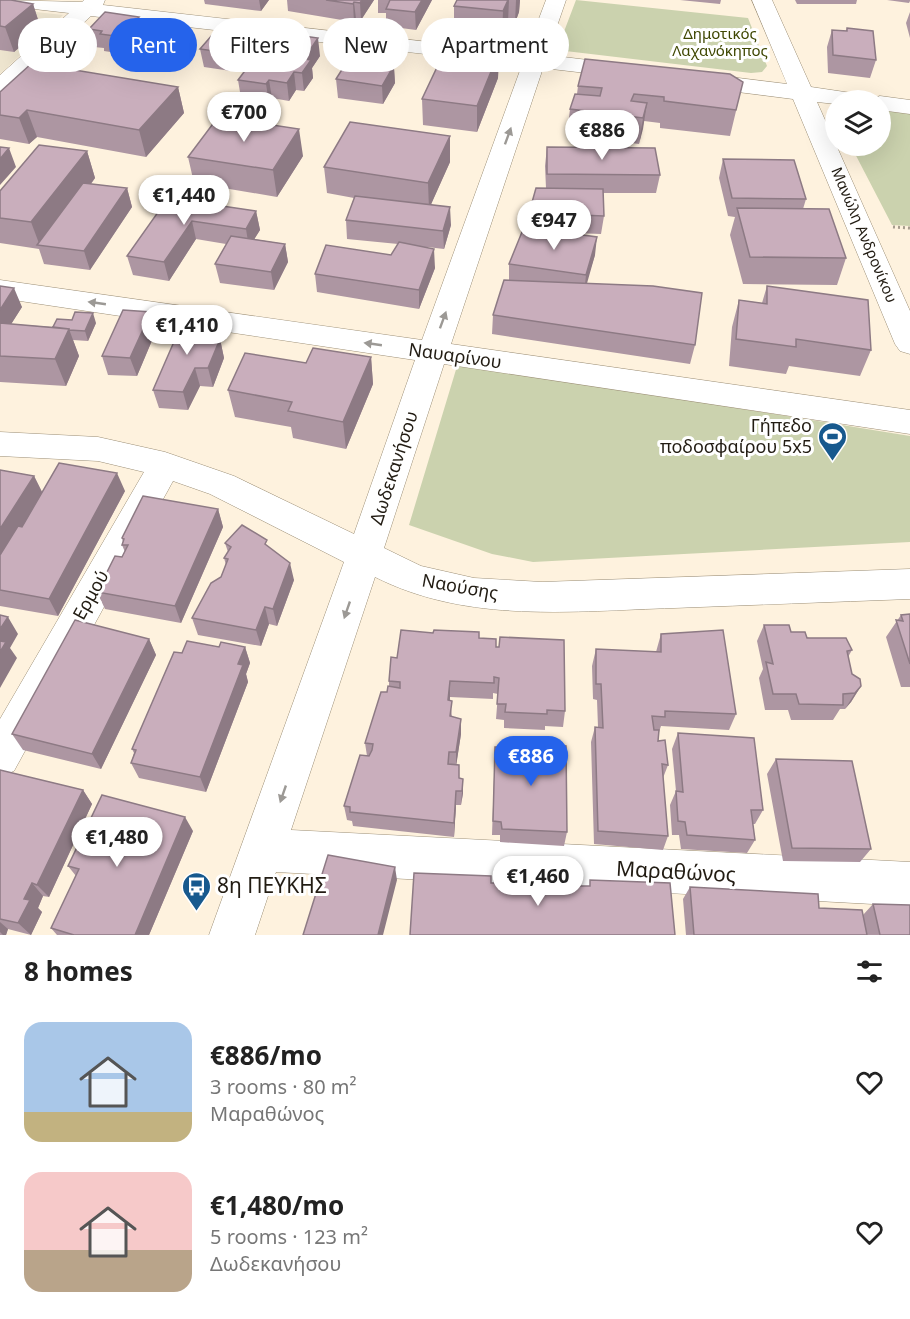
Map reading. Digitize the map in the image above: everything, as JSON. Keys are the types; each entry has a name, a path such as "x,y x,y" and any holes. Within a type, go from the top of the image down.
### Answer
{"street":[{"path":"8,0 92,5 421,45"},
{"name":"Δωδεκανήσου","path":"550,18 556,0"},
{"name":"Μανώλη Ανδρονίκου","path":"762,0 811,84 910,344"},
{"path":"784,0 793,20"},
{"path":"0,87 92,5"},
{"path":"569,63 650,74"},
{"name":"Δωδεκανήσου","path":"232,935 366,555 431,353 530,72"},
{"path":"673,77 811,84 828,90"},
{"path":"891,105 910,107"},
{"name":"Ναυαρίνου","path":"0,289 910,422"},
{"name":"Ναούσης","path":"0,444 98,449 165,465 222,485 415,580 474,593 542,597 910,584"},
{"name":"Ερμού","path":"0,757 165,465"},
{"name":"Μαραθώνος","path":"263,850 910,884"}],"shaded area":[{"path":"0,8 63,15 60,18 18,18 18,57 0,74"}],"green space":[{"name":"Δημοτικός Λαχανόκηπος","path":"576,0 748,18 767,66 762,72 751,73 569,51 569,18"},
{"path":"891,110 910,113 910,226 892,225 856,156 891,156"},
{"path":"458,363 910,436 910,542 533,562 492,554 409,525"}],"building":[{"path":"0,0 33,4 5,27 0,26"},
{"path":"326,0 362,0 360,3 354,2 353,4"},
{"path":"390,0 422,0 415,12 386,9"},
{"path":"457,0 508,0 503,11 454,6"},
{"path":"105,12 139,17 109,18 109,35 100,34 102,31 97,30 97,20"},
{"path":"847,28 873,31 876,60 833,55 832,30 847,31"},
{"path":"311,37 318,38 311,48"},
{"path":"209,39 209,50 200,49"},
{"path":"585,59 730,74 743,82 736,110 664,101 664,97 634,94 631,101 647,103 643,118 570,109 575,94 600,96 602,88 578,86"},
{"path":"22,72 87,72 178,87 139,130 27,110 19,118 0,115 0,92"},
{"path":"244,72 294,72 287,83 269,80 266,84 238,80"},
{"path":"340,72 390,72 382,86 336,79"},
{"path":"435,72 491,72 477,106 422,99"},
{"path":"218,117 299,129 273,170 188,157"},
{"path":"350,122 450,136 428,183 324,167"},
{"path":"39,145 87,151 31,222 0,218 0,191"},
{"path":"0,147 9,148 0,159"},
{"path":"547,147 655,148 660,175 547,174"},
{"path":"723,159 794,160 806,199 732,198"},
{"path":"83,183 127,188 84,251 37,245"},
{"path":"536,188 603,189 604,216 529,213"},
{"path":"355,196 450,207 443,231 346,220"},
{"path":"168,198 256,211 246,229 192,221 164,262 127,256"},
{"path":"737,208 829,209 846,258 750,257"},
{"path":"524,227 597,237 586,275 509,264"},
{"path":"231,236 285,244 271,272 215,264"},
{"path":"399,242 434,249 419,290 315,274 326,245 391,255"},
{"path":"504,280 653,286 702,293 695,345 493,315"},
{"path":"0,286 14,288 0,310"},
{"path":"767,286 868,300 871,350 796,339 796,347 736,339 739,300 767,304"},
{"path":"123,310 151,312 130,358 102,356"},
{"path":"75,312 93,313 85,331 53,327 57,319 72,320"},
{"path":"183,321 211,322 207,339 220,339 208,368 195,368 183,392 153,390"},
{"path":"0,323 69,329 55,359 0,356"},
{"path":"313,348 371,357 343,422 288,411 292,402 228,390 245,353 306,363"},
{"path":"59,463 117,473 49,599 0,590 0,555 18,526 22,527"},
{"path":"0,470 34,476 0,529"},
{"path":"143,496 218,509 175,606 97,592 115,556 122,557 128,545 122,545 124,539 122,538"},
{"path":"242,525 267,540 265,544 290,563 273,609 265,607 256,630 192,618 211,583 221,577 228,559 224,558 231,547 225,543"},
{"path":"910,614 910,664 896,620 903,621 901,615"},
{"path":"0,615 8,617 0,629"},
{"path":"75,620 149,639 92,754 12,734"},
{"path":"764,625 789,625 791,632 805,632 807,638 846,638 852,650 847,651 852,674 860,679 861,686 855,693 843,694 843,705 799,704 796,694 773,694 766,662 773,664"},
{"path":"401,630 433,633 434,630 479,632 479,638 496,639 496,647 499,647 500,637 564,640 565,711 547,710 547,714 505,712 506,704 497,704 499,678 494,677 494,683 450,681 448,700 452,701 450,716 461,719 456,752 449,752 448,764 459,765 459,778 463,779 462,791 456,791 454,823 350,812 350,807 344,806 360,755 369,756 372,750 373,744 365,743 381,692 387,692 388,686 400,688 400,682 389,681 391,657 397,658"},
{"path":"723,630 736,714 665,711 665,717 652,716 654,730 659,730 658,741 665,740 668,765 662,764 668,836 598,831 595,727 603,728 601,684 596,684 596,649 661,652 661,634"},
{"path":"0,641 6,642 0,652"},
{"path":"187,641 219,647 221,642 245,647 238,664 243,665 200,777 131,763 136,750 132,749 174,652 182,653"},
{"path":"678,733 754,738 763,810 751,810 755,840 687,835 685,822 678,821 676,791 683,792"},
{"path":"504,742 566,746 567,832 502,829 501,822 493,821 495,747 503,747"},
{"path":"776,759 852,761 871,849 792,848"},
{"path":"0,770 83,790 37,885 32,883 24,899 30,900 18,923 0,919"},
{"path":"102,795 185,817 135,935 74,935 51,928 79,869 68,866"},
{"path":"328,855 395,867 378,935 303,935"},
{"path":"414,873 491,876 491,883 504,883 504,878 573,881 573,886 590,886 590,880 670,883 675,935 410,935"},
{"path":"690,887 818,894 819,908 862,910 867,935 694,935"},
{"path":"873,904 910,905 910,935 880,935"}],"place":[{"name":"Γήπεδο ποδοσφαίρου 5x5","path":"833,462"},
{"name":"8η ΠΕΥΚΗΣ","path":"196,912"}]}
